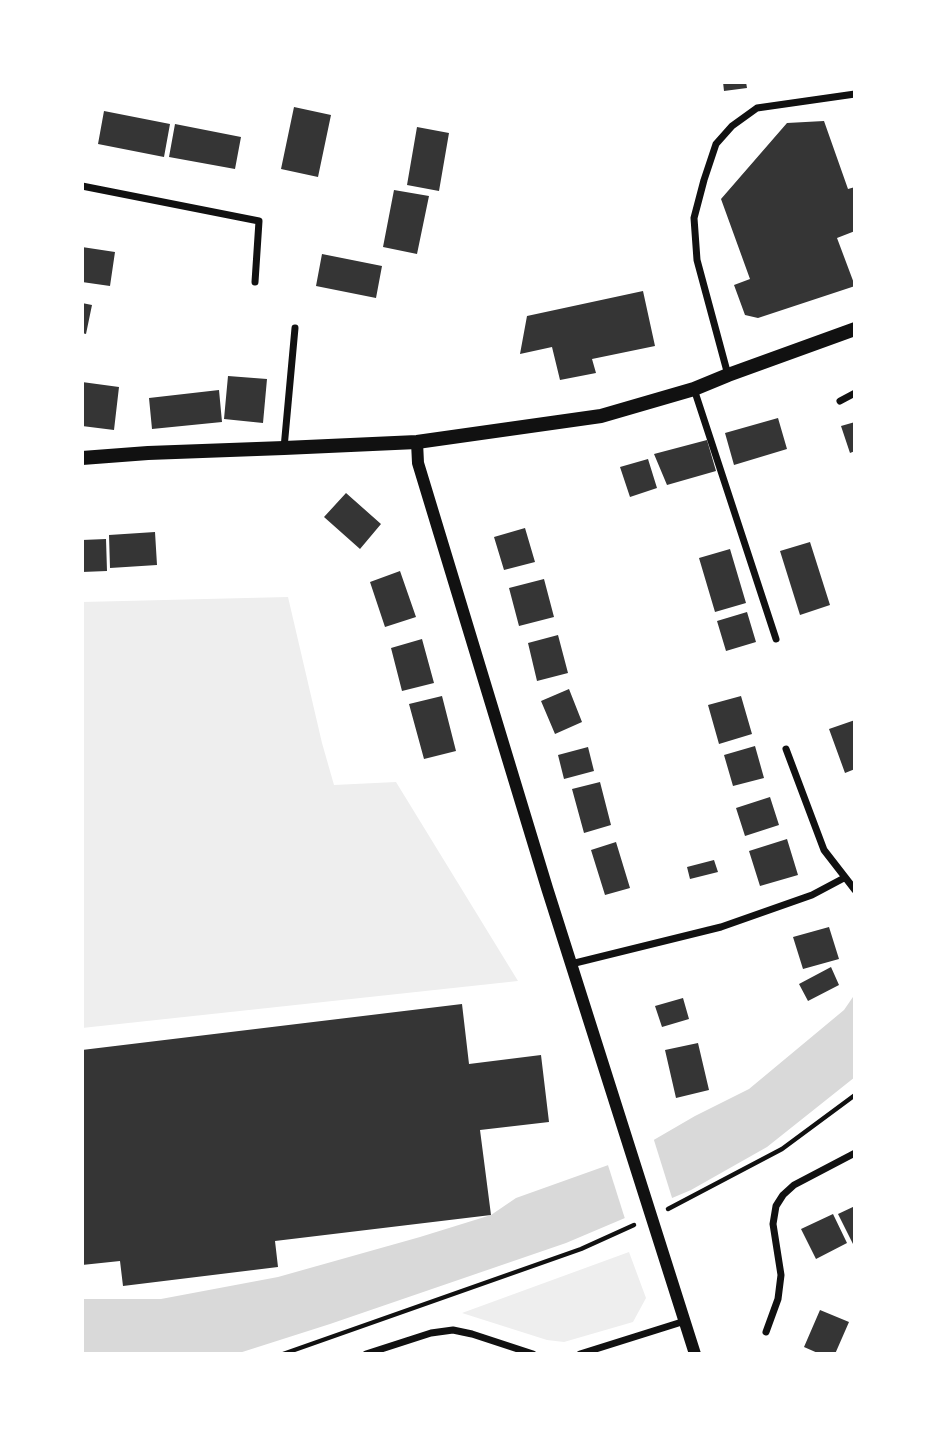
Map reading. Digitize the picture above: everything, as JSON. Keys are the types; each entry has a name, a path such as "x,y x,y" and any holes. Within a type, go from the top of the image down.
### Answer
{"main road":[{"path":"82,458 417,442 601,416 694,389 855,329"}],"street":[{"path":"727,375 697,260 694,218 716,144 733,126 757,108 855,94"},
{"path":"82,186 259,222 255,282"},
{"path":"284,449 295,328"},
{"path":"694,389 776,639"},
{"path":"840,401 855,394"},
{"path":"417,442 418,463 451,573 695,1354"},
{"path":"786,749 824,850 855,890"},
{"path":"571,964 721,928 812,895 844,878"},
{"path":"766,1332 778,1299 781,1275 773,1224 776,1206 794,1185 855,1153"},
{"path":"580,1354 685,1321"},
{"path":"366,1354 431,1333 453,1330 533,1354"}],"path":[{"path":"656,1215 782,1149 855,1095"},
{"path":"284,1354 581,1249 643,1220"}],"shaded area":[{"path":"288,597 334,785 396,782 518,981 82,1028 82,602"},
{"path":"855,994 855,1077 767,1147 691,1190 566,1243 236,1354 82,1354 82,1299 161,1299 278,1277 491,1215 516,1198 614,1163 695,1116 749,1089 844,1010"},
{"path":"629,1252 646,1298 633,1322 564,1342 547,1340 462,1313"}],"pier":[{"path":"653,1137 673,1201 626,1222 607,1162"}],"building":[{"path":"723,82 746,82 747,88 724,91"},
{"path":"294,107 331,115 318,177 281,169"},
{"path":"104,111 170,124 164,157 98,144"},
{"path":"824,121 848,189 855,187 855,231 837,238 855,286 758,318 745,315 734,285 750,279 721,199 787,123"},
{"path":"175,124 241,137 235,169 169,157"},
{"path":"417,127 449,133 439,191 407,185"},
{"path":"394,190 429,196 417,254 383,247"},
{"path":"82,247 115,252 110,286 82,282"},
{"path":"322,254 382,266 376,298 316,286"},
{"path":"643,291 655,346 592,359 596,373 560,380 552,347 520,354 527,316"},
{"path":"82,303 92,305 86,334 82,333"},
{"path":"228,376 267,379 263,423 224,419"},
{"path":"82,382 119,387 114,430 82,426"},
{"path":"219,390 222,422 152,429 149,398"},
{"path":"778,418 787,449 734,465 725,433"},
{"path":"855,422 855,451 850,453 841,426"},
{"path":"707,440 716,471 667,485 654,454"},
{"path":"648,459 657,488 630,497 620,467"},
{"path":"346,493 381,524 360,549 324,517"},
{"path":"525,528 535,562 504,570 494,537"},
{"path":"155,532 157,565 110,568 109,535"},
{"path":"106,539 107,571 82,572 82,540"},
{"path":"810,542 830,605 800,615 780,551"},
{"path":"730,549 746,603 715,612 699,558"},
{"path":"400,571 416,617 385,627 370,582"},
{"path":"544,579 554,617 519,626 509,588"},
{"path":"747,612 756,642 726,651 717,621"},
{"path":"558,635 568,673 537,681 528,643"},
{"path":"422,639 434,683 402,691 391,648"},
{"path":"569,689 582,722 555,734 541,701"},
{"path":"442,696 456,751 424,759 409,704"},
{"path":"741,696 752,734 719,744 708,705"},
{"path":"855,720 855,769 845,773 829,729"},
{"path":"755,746 764,778 733,786 724,755"},
{"path":"588,747 594,771 564,779 558,755"},
{"path":"600,782 611,825 584,833 572,789"},
{"path":"770,797 779,825 745,836 736,808"},
{"path":"787,839 798,875 760,886 749,851"},
{"path":"616,842 630,888 605,895 591,850"},
{"path":"714,860 718,872 690,879 687,867"},
{"path":"829,927 839,959 803,969 793,937"},
{"path":"831,967 839,985 808,1001 799,984"},
{"path":"683,998 689,1019 662,1027 655,1006"},
{"path":"462,1004 469,1064 541,1055 549,1122 480,1130 491,1215 275,1241 278,1267 123,1286 120,1261 82,1265 82,1050"},
{"path":"698,1043 709,1090 676,1098 665,1050"},
{"path":"855,1206 855,1243 853,1244 838,1214"},
{"path":"833,1214 847,1243 816,1259 801,1229"},
{"path":"820,1310 849,1322 835,1354 820,1354 804,1347"}]}
